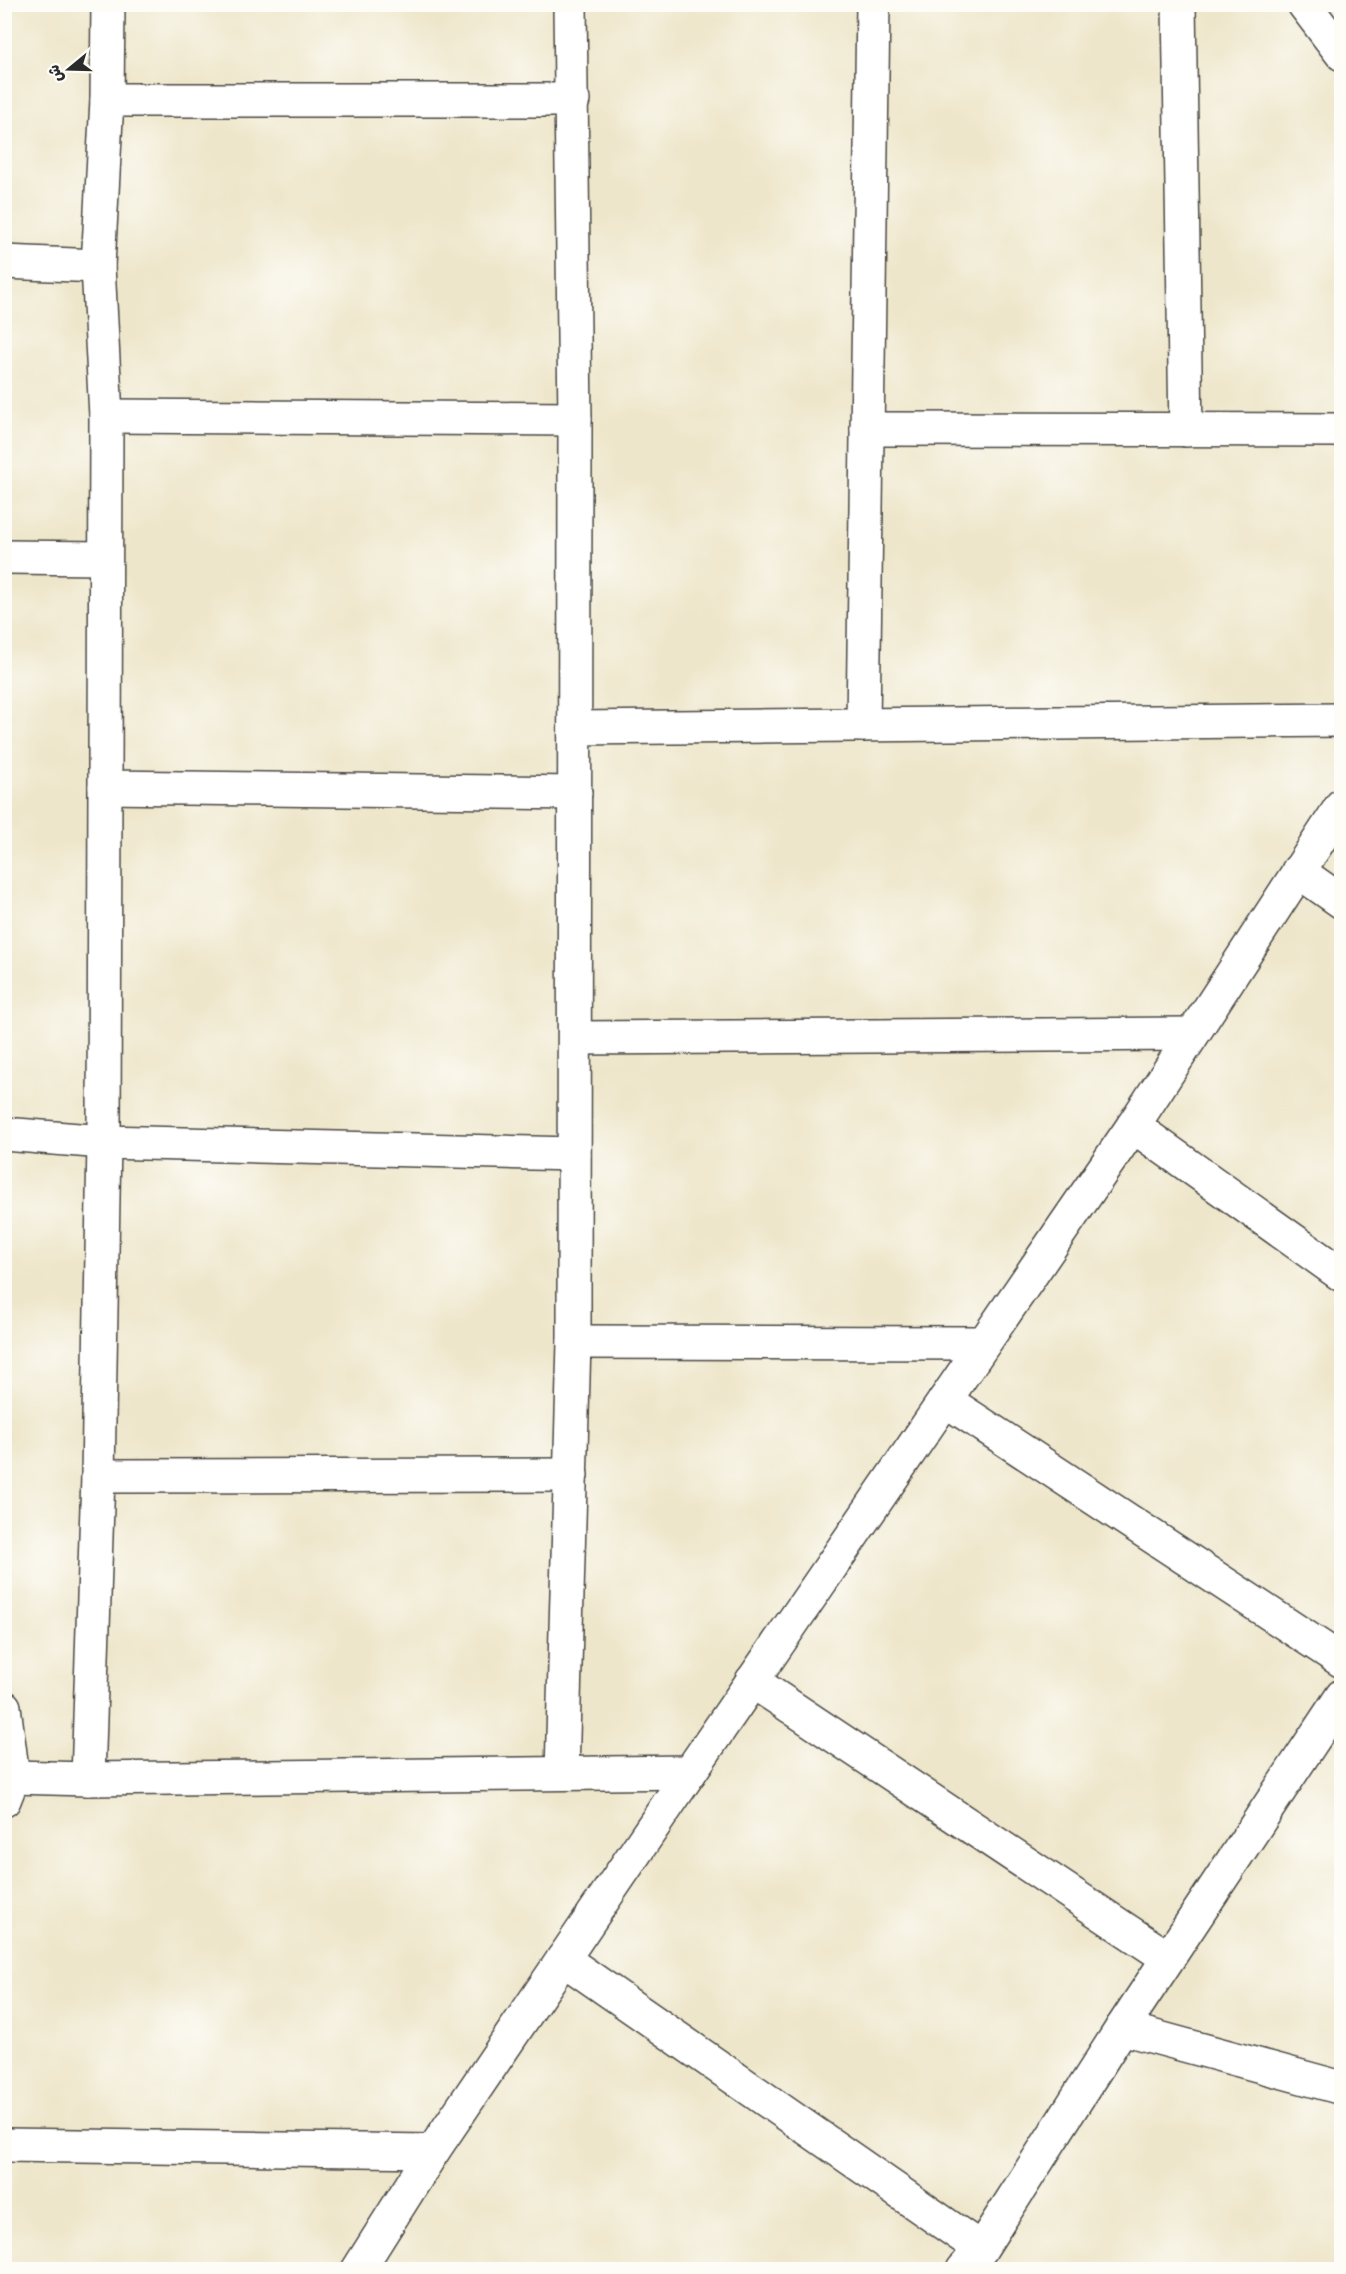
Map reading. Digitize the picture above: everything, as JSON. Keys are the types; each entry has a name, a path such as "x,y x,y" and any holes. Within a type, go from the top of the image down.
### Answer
{"street":[{"path":"88,1779 98,1476 104,1142 106,416 98,266 107,100 108,4"},
{"path":"562,1773 574,1342 576,418 570,4"},
{"path":"863,725 873,4"},
{"path":"1179,4 1186,430"},
{"path":"1304,4 1341,54"},
{"path":"107,100 573,100"},
{"path":"4,262 98,266"},
{"path":"106,416 576,418"},
{"path":"867,429 1341,430"},
{"path":"4,558 105,558"},
{"path":"575,728 1341,720"},
{"path":"105,787 575,793"},
{"path":"358,2270 434,2151 752,1680 1133,1126 1341,805"},
{"path":"1298,871 1341,902"},
{"path":"574,1038 1191,1035"},
{"path":"1133,1126 1341,1275"},
{"path":"4,1134 104,1142 574,1154"},
{"path":"574,1342 984,1343"},
{"path":"945,1400 1341,1661"},
{"path":"98,1476 571,1475"},
{"path":"752,1680 1168,1958"},
{"path":"563,1959 972,2259 1341,1696"},
{"path":"4,1707 9,1789 88,1779 690,1772"},
{"path":"1122,2028 1341,2088"},
{"path":"4,2145 434,2151"}]}
